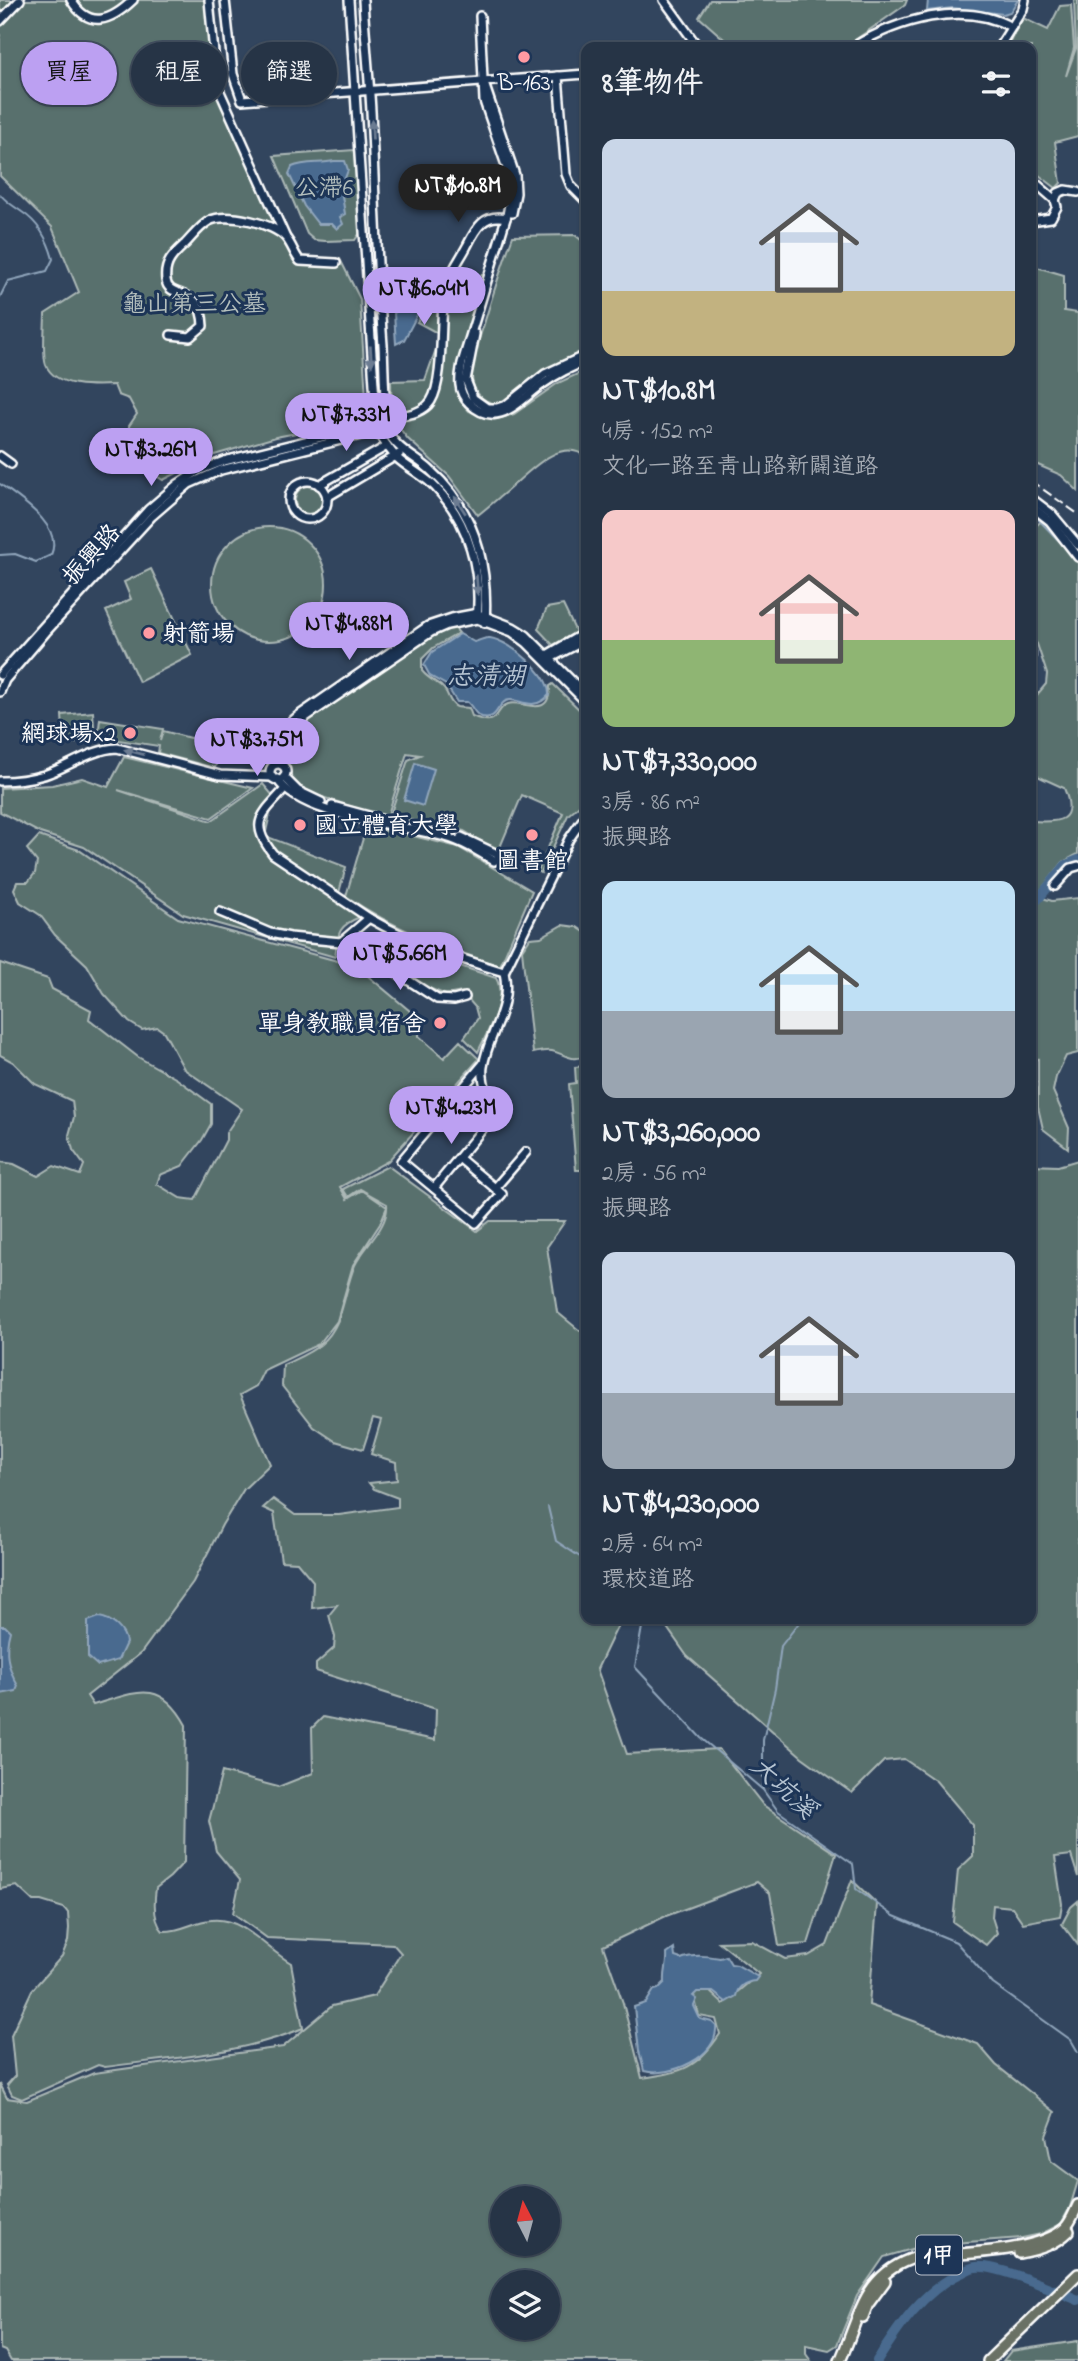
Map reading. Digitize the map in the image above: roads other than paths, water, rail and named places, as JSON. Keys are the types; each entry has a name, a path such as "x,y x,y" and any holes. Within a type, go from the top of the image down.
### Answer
{"main road":[{"name":"1甲","path":"840,2361 863,2302 878,2279 892,2268 917,2257 1036,2244 1064,2229 1078,2205"},
{"name":"1甲","path":"847,2361 869,2304 892,2274 912,2263 1021,2253 1042,2248 1061,2239 1078,2219"},
{"path":"988,2361 1073,2283 1078,2274"},
{"path":"996,2361 1048,2307"}],"street":[{"path":"0,21 20,0"},
{"path":"71,0 79,13 98,19 109,18 133,0"},
{"path":"209,0 217,85 292,251 300,261 336,263"},
{"path":"225,0 233,74 242,100 581,74"},
{"path":"349,0 376,428 395,457 435,486 462,524 473,552 482,618"},
{"path":"363,0 390,435 403,450 439,478 459,501 470,520 484,563 482,618"},
{"path":"664,0 694,42"},
{"path":"1002,42 1026,0"},
{"path":"862,42 892,26 931,16 963,15 995,19 1011,27"},
{"path":"480,16 484,83 515,175 515,201 507,218 462,363 459,375 461,393 478,411 499,414 516,407 565,370 581,364"},
{"path":"558,76 566,174 571,186 581,196"},
{"path":"1036,183 1055,200"},
{"path":"1036,220 1051,218 1056,213 1055,200 1058,192 1074,191 1078,199"},
{"path":"376,428 388,416 413,410 423,405 430,397 444,282 470,231 478,221 493,214 507,218"},
{"path":"507,218 466,373 470,394 487,408 497,408 513,400 545,374 581,357"},
{"path":"171,335 190,337 203,326 198,305 192,297 171,290 166,285 166,267 172,256 209,221 242,219 258,223 285,236"},
{"name":"振興路","path":"0,692 1,675 55,623 152,516 189,484 221,470 376,428"},
{"path":"320,485 327,497 325,510 315,519 302,519 292,511 289,499 293,488 303,482 320,485 387,446"},
{"path":"327,497 403,450"},
{"path":"0,456 11,464"},
{"path":"1036,502 1052,514 1078,545"},
{"path":"1036,510 1050,521 1078,557"},
{"path":"279,765 279,736 284,727 428,626 452,618 482,618 513,627 526,635 581,690"},
{"path":"548,658 581,635"},
{"path":"548,658 581,642"},
{"path":"548,658 581,696"},
{"path":"0,781 47,774 104,749 117,748 220,775 278,778 314,799 356,814 451,834 497,854 499,858 494,861 465,844 445,837 348,817 309,802 285,789 278,778 271,770 279,765"},
{"path":"278,778 285,769 279,765"},
{"path":"285,789 263,814 259,827 262,840 273,854 391,931 435,950 504,972"},
{"path":"458,1158 502,1194 476,1223 401,1161 483,1064 506,1002 507,985 504,972 569,839 581,821"},
{"path":"1055,886 1071,868 1078,866"},
{"path":"220,912 270,933 341,942 394,971 437,999 466,997"},
{"path":"341,942 369,918"},
{"path":"394,971 435,950"},
{"path":"434,1188 492,1114 484,1088 483,1064"},
{"path":"495,1188 526,1152"}],"water":[{"path":"928,0 1018,0 1010,12 1003,14 953,8 927,11"},
{"path":"345,161 348,170 341,189 345,214 340,217 343,224 337,229 332,224 318,224 304,206 289,174 292,167 297,165"},
{"path":"423,297 425,300 404,340 396,344 394,313"},
{"name":"志清湖","path":"460,634 474,642 488,638 508,645 536,669 548,687 549,695 536,704 507,700 487,718 477,714 467,702 457,702 446,685 430,676 424,665 432,652"},
{"path":"415,763 434,769 423,806 404,800"},
{"path":"99,1617 117,1626 126,1643 118,1660 98,1666 88,1657 88,1621"},
{"path":"0,1626 5,1626 10,1631 8,1660 18,1686 16,1691 0,1694"},
{"path":"674,1949 675,1957 681,1959 726,1956 731,1964 758,1977 755,1981 742,1985 736,1996 726,2002 713,1992 697,1992 693,1996 697,1999 694,2006 700,2019 716,2026 710,2047 701,2056 679,2068 644,2071 634,2007 646,2003 654,1990 665,1982 667,1954"}],"waterway":[{"path":"0,194 38,227 53,259 47,271 8,281 0,297"},
{"path":"0,484 38,514 46,524 53,544 51,555 36,562 15,554 0,555"},
{"path":"1036,517 1069,551"},
{"path":"1036,899 1066,865 1078,860"},
{"path":"1036,891 1046,890"},
{"name":"大坑溪","path":"548,1507 556,1541 581,1558"},
{"name":"大坑溪","path":"642,1624 635,1667 701,1738 763,1790 778,1811 853,1864 856,1889 894,1916 956,1942 993,1984 1071,2040 1078,2052"},
{"path":"763,1789 763,1740 775,1689 781,1646 798,1624"},
{"path":"877,2361 903,2323 935,2289 976,2267 1012,2274 1078,2300"}],"railway":[{"path":"1036,485 1078,514"}],"place":[{"name":"B-163","path":"524,57"},
{"name":"射箭場","path":"149,633"},
{"name":"網球場x2","path":"130,733"},
{"name":"國立體育大學","path":"300,825"},
{"name":"圖書館","path":"532,835"},
{"name":"單身教職員宿舍","path":"440,1023"}],"park label":[{"name":"公滯6","path":"324,187"},
{"name":"龜山第三公墓","path":"194,303"}]}
